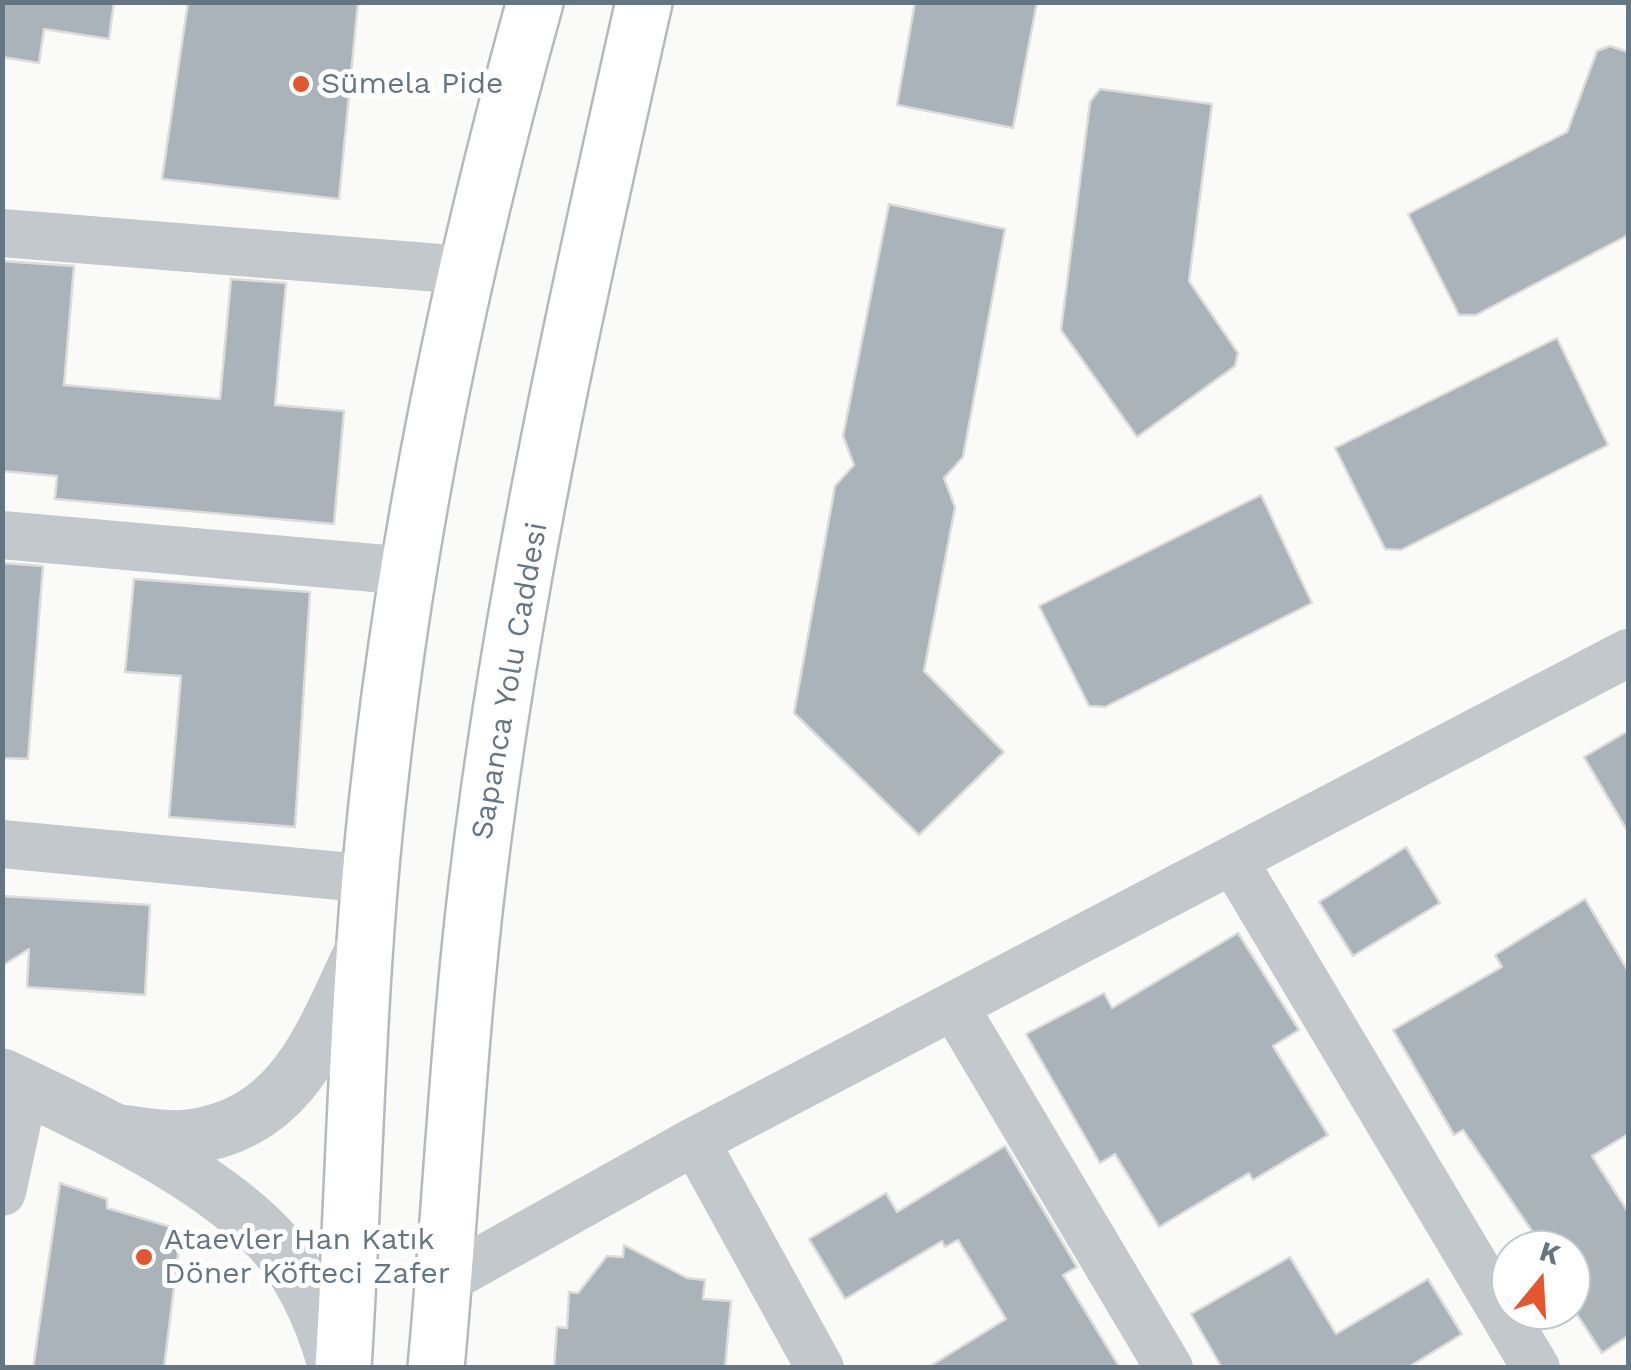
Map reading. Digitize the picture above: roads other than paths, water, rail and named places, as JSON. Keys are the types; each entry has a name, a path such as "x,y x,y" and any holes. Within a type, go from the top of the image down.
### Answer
{"highway":[{"path":"340,1368 382,757 408,571 465,270 533,2"},
{"name":"Sapanca Yolu Caddesi","path":"436,1368 476,887 504,694 566,364 644,2"}],"street":[{"path":"2,232 465,270"},
{"path":"2,534 408,571"},
{"path":"444,1281 695,1141 1628,654"},
{"path":"2,844 372,878"},
{"path":"1234,860 1536,1368"},
{"path":"116,1131 185,1138 231,1128 270,1105 304,1070 368,939"},
{"path":"954,1006 1169,1368"},
{"path":"2,1192 14,1081 116,1131 228,1203 271,1240 323,1321 340,1368"},
{"path":"695,1141 812,1362"}],"place":[{"name":"Sümela Pide","path":"301,84"},
{"name":"Ataevler Han Katık Döner Köfteci Zafer","path":"144,1257"}]}
